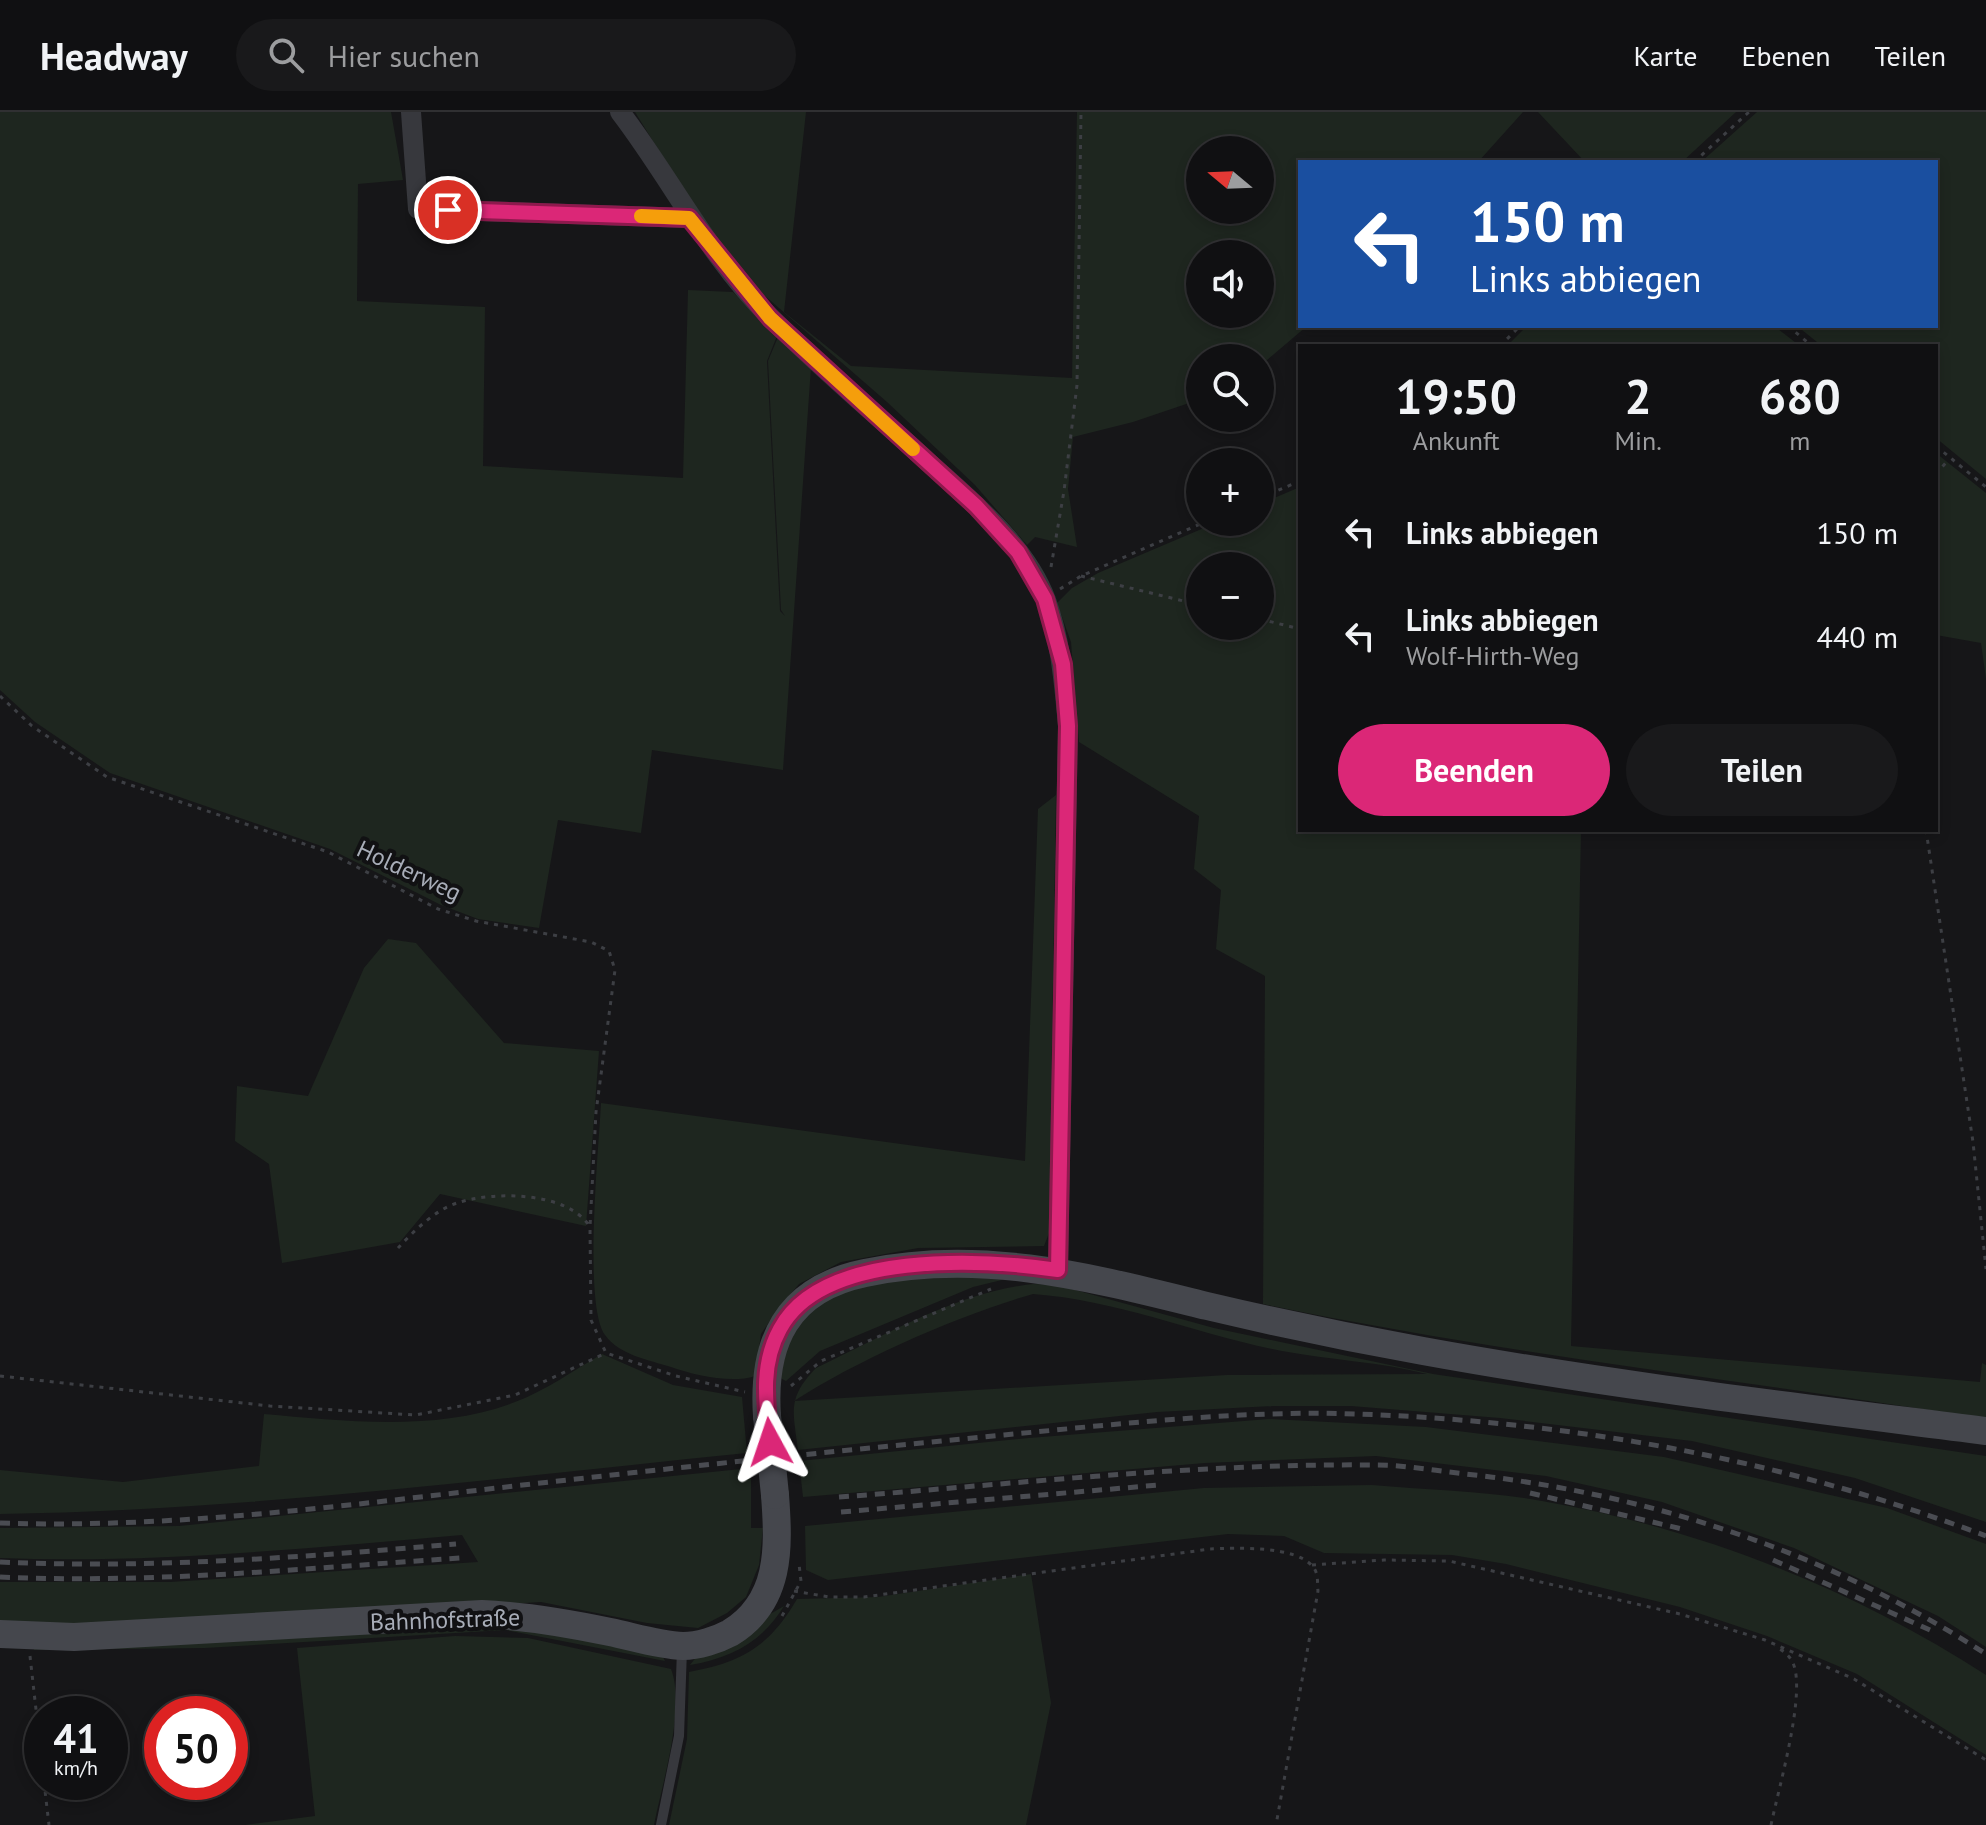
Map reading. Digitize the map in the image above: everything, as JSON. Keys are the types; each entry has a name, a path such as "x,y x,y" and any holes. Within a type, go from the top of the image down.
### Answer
{"main road":[{"name":"Bahnhofstraße","path":"0,1634 28,1637 202,1632 482,1614 547,1619 683,1646 702,1643 734,1630 761,1604 785,1594 766,1404 768,1360 780,1328 800,1305 836,1282 864,1273 949,1264 1058,1270 1259,1318 1425,1351 1677,1391 1986,1431"}],"street":[{"path":"411,112 418,209 689,218"},
{"path":"620,112 689,218 770,318 976,506 1018,552 1045,599 1063,664 1068,726 1058,1270"}],"lane":[{"path":"661,1825 679,1736 683,1646"}],"path":[{"path":"1045,599 1064,491 1077,385 1081,112"},
{"path":"1696,160 1749,112"},
{"path":"1502,344 1518,328"},
{"path":"1790,328 1810,344"},
{"path":"1938,448 1986,487"},
{"path":"1938,472 1950,458"},
{"path":"1274,492 1298,482"},
{"path":"1045,599 1081,576 1186,530"},
{"path":"1081,576 1186,602"},
{"path":"1274,622 1298,628"},
{"name":"Holderweg","path":"0,696 32,726 107,777 328,852 438,909 476,921 591,942 609,951 615,970 596,1112 590,1227"},
{"path":"1926,832 1973,1142 1986,1269"},
{"path":"398,1248 416,1229 455,1203 489,1196 549,1201 578,1211 590,1227 591,1320 606,1353"},
{"path":"0,1376 270,1406 416,1415 515,1395 606,1353 676,1376 744,1392 766,1404"},
{"path":"785,1594 864,1597 1210,1549 1274,1551 1312,1565 1384,1560 1449,1561 1680,1614 1765,1640 1854,1679 1986,1760"},
{"path":"1276,1825 1318,1591 1312,1565"},
{"path":"785,1594 801,1581"},
{"path":"28,1637 35,1696"},
{"path":"1765,1640 1788,1654 1795,1670 1795,1702 1771,1825"},
{"path":"46,1800 49,1825"}],"shaded area":[{"path":"0,112 391,112 403,180 358,184 357,301 485,307 483,466 683,478 688,290 733,292 777,336 767,361 780,611 785,616 781,610 768,361 778,337 811,367 783,770 652,750 641,833 558,820 539,928 478,919 441,905 330,849 110,773 35,722 0,690"},
{"path":"635,112 806,112 784,312 851,366 1072,378 1077,112 1523,112 1480,160 1298,160 1298,328 1305,328 1274,354 1274,344 1186,344 1186,404 1073,437 1068,489 1077,547 1035,537 1027,545 975,485 887,402 749,282 688,198"},
{"path":"1538,112 1736,112 1684,160 1583,160"},
{"path":"1757,112 1986,112 1986,479 1938,440 1938,344 1820,344 1800,328 1938,328 1938,160 1703,160"},
{"path":"1525,328 1777,328 1797,344 1509,344"},
{"path":"1938,455 1986,493 1986,679 1981,643 1938,635"},
{"path":"1298,488 1298,832 1581,832 1571,1346 1980,1382 1982,1363 1986,1365 1986,1419 1443,1338 1263,1304 1265,976 1216,949 1221,890 1194,869 1199,816 1079,742 1071,642 1057,603 1072,588 1098,573 1186,536 1274,536 1274,498"},
{"path":"1056,795 1049,1233 1044,1246 918,1248 841,1262 799,1284 774,1315 761,1334 755,1376 724,1379 690,1373 635,1356 611,1342 598,1318 595,1292 594,1224 601,1103 1025,1161 1038,809"},
{"path":"388,939 416,943 504,1043 599,1051 586,1226 440,1194 400,1242 282,1263 269,1164 235,1141 237,1086 308,1096 364,968"},
{"path":"942,1273 1006,1279 973,1287 820,1351 786,1381 776,1376 790,1334 802,1316 818,1303 857,1286"},
{"path":"1033,1284 1057,1285 1214,1328 1433,1374 1986,1456 1986,1522 1855,1478 1692,1441 1500,1418 1351,1406 1273,1406 1157,1412 798,1450 795,1401 1227,1375 1427,1374 1282,1351 1127,1310 1033,1294 910,1340 796,1400 800,1388 816,1368 922,1317 1005,1289"},
{"path":"602,1354 673,1385 742,1397 747,1453 281,1500 0,1514 0,1470 123,1482 259,1466 264,1414 391,1422 455,1418 515,1402"},
{"path":"1269,1419 1426,1427 1664,1457 1887,1508 1986,1544 1986,1647 1938,1616 1794,1548 1662,1502 1546,1476 1376,1456 1205,1463 803,1497 799,1461 1029,1438"},
{"path":"751,1468 751,1528 763,1528 759,1565 746,1597 727,1613 698,1628 647,1623 541,1602 179,1625 0,1625 0,1582 170,1582 478,1562 462,1535 173,1557 0,1558 0,1528 179,1526"},
{"path":"1372,1485 1500,1495 1601,1513 1716,1545 1828,1589 1883,1615 1986,1675 1986,1755 1857,1674 1767,1636 1680,1607 1506,1564 1452,1555 1324,1553 1284,1536 1228,1534 828,1580 806,1570 805,1526 1204,1488"},
{"path":"1031,1574 1051,1703 1026,1825 669,1825 687,1739 689,1672 724,1663 752,1650 776,1629 797,1599 878,1597"},
{"path":"784,1606 766,1629 744,1646 719,1658 690,1665 697,1656"},
{"path":"507,1624 662,1655 665,1661 506,1630 205,1648 34,1650 34,1647"},
{"path":"455,1636 528,1638 671,1669 675,1685 674,1725 654,1825 245,1825 315,1816 297,1648"}],"railway":[{"path":"0,1523 200,1519 1091,1427 1224,1416 1312,1413 1517,1425 1676,1449 1833,1486 1986,1536"},
{"path":"839,1497 1107,1475 1309,1465 1398,1466 1535,1483 1670,1513 1801,1558 1865,1586 1986,1654"},
{"path":"841,1512 1159,1485"},
{"path":"1530,1493 1682,1529"},
{"path":"0,1562 171,1563 456,1544"},
{"path":"0,1577 173,1577 461,1558"},
{"path":"1773,1560 1930,1630"}],"slow traffic":[{"path":"641,216 689,218 770,318 913,449"}],"route":[{"path":"448,210 689,218 770,318 976,506 1018,552 1045,599 1063,664 1068,726 1058,1270 993,1264 927,1265 864,1273 822,1289 789,1315 773,1344 765,1392 770,1442"}]}
